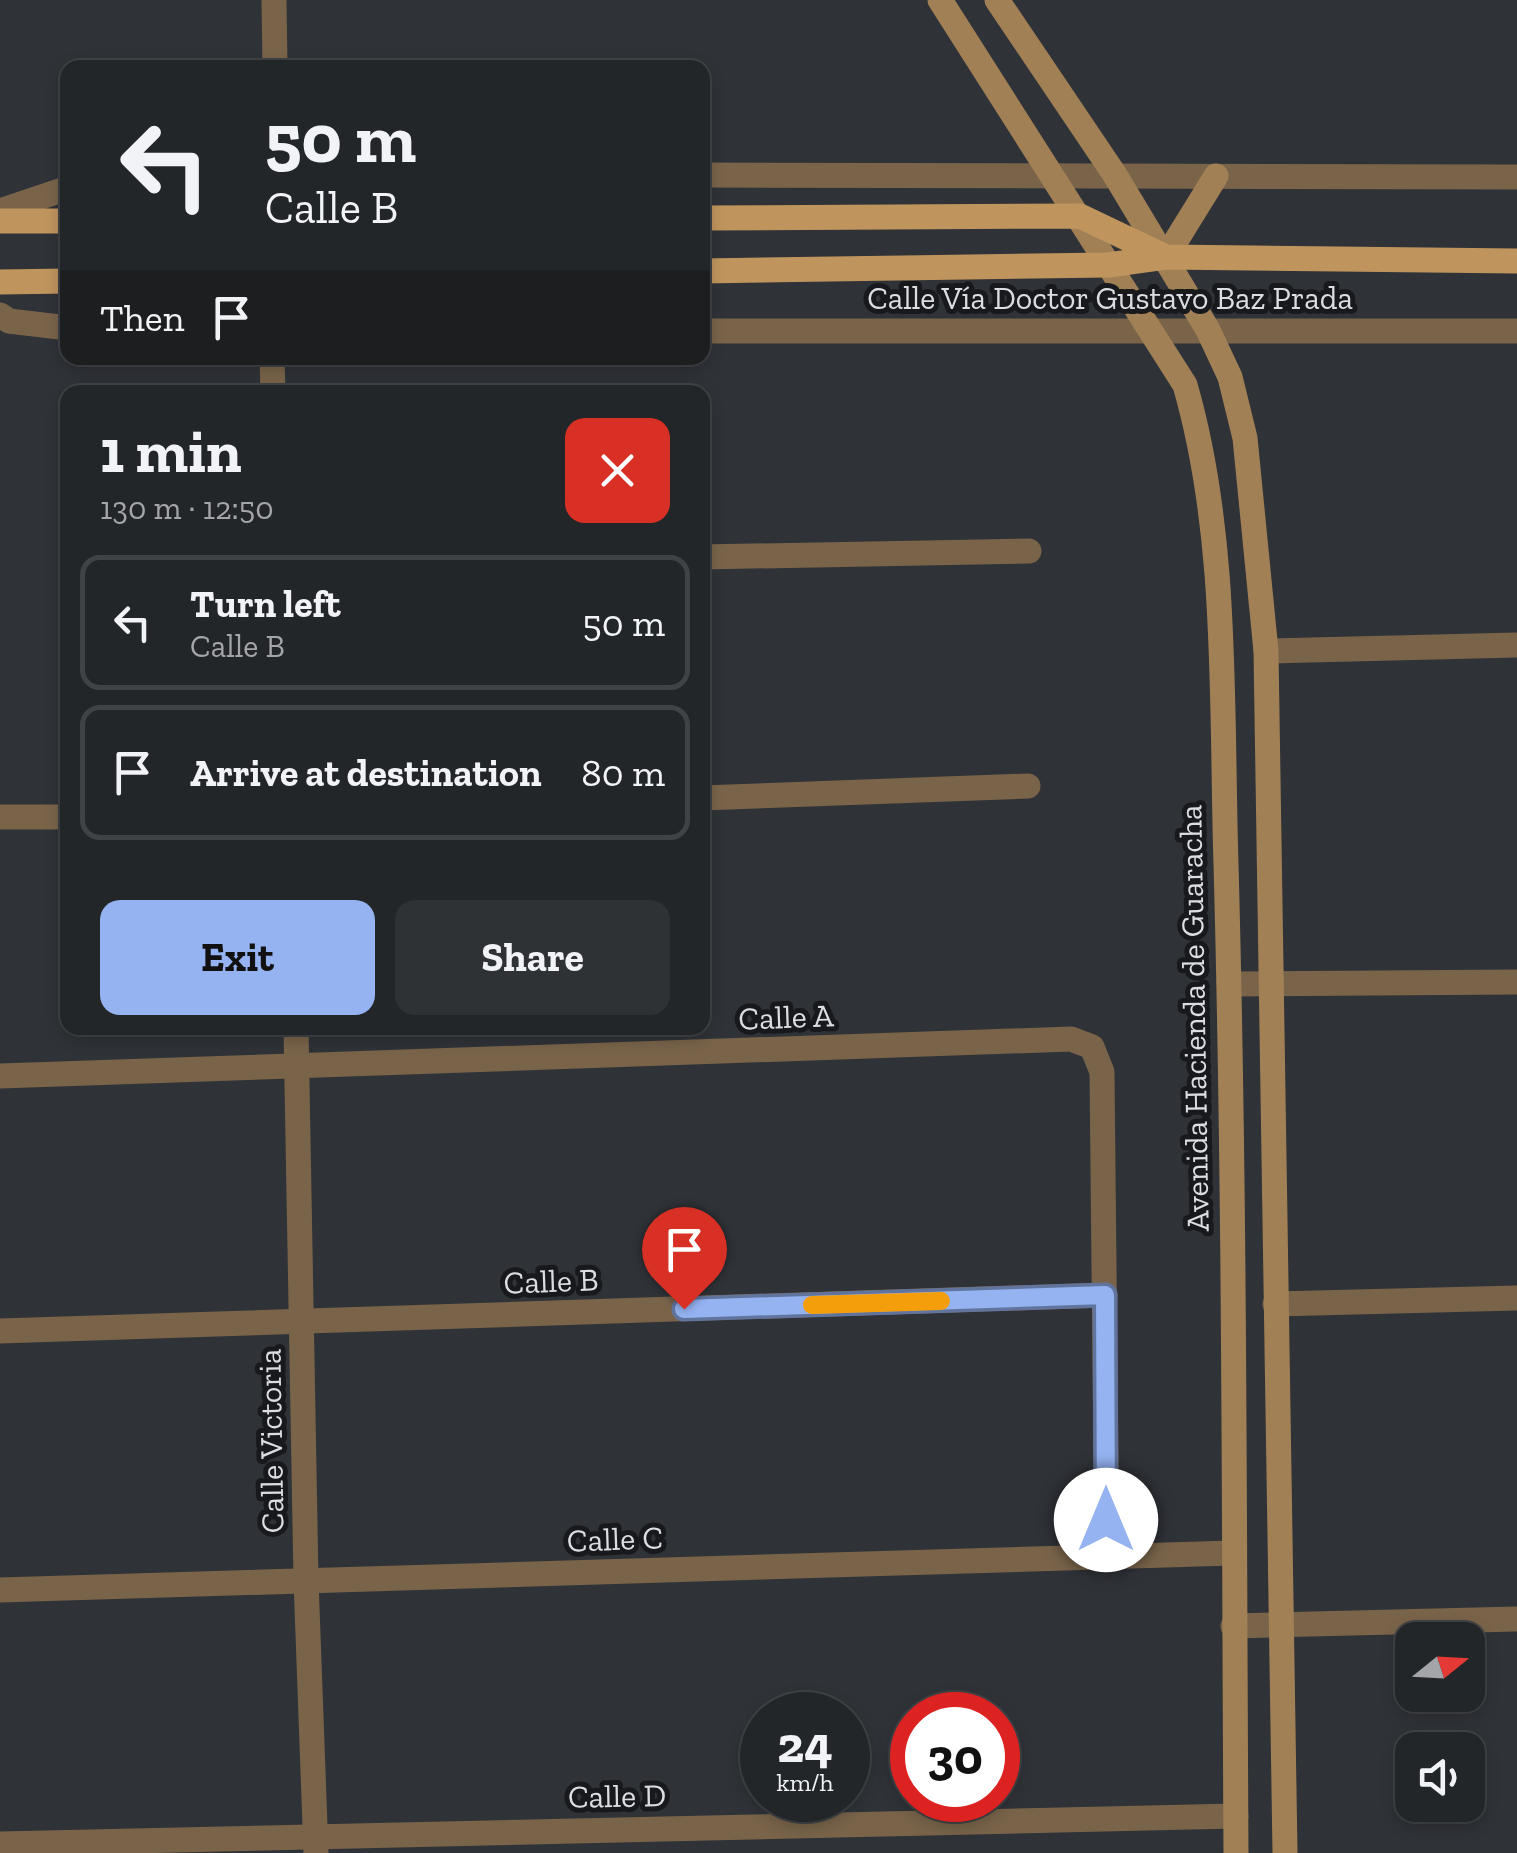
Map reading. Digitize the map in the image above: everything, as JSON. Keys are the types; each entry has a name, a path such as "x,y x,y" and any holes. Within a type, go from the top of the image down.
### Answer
{"main road":[{"name":"Avenida Hacienda de Guaracha","path":"940,0 1185,385 1204,448 1219,638 1229,984 1236,1853"},
{"path":"998,0 1115,175 1208,330 1230,377 1245,438 1266,651 1274,984 1284,1853"},
{"path":"1166,258 1216,176"},
{"name":"Calle Vía Doctor Gustavo Baz Prada","path":"710,218 1080,216 1166,258"},
{"path":"0,221 60,221"},
{"name":"Calle Vía Doctor Gustavo Baz Prada","path":"710,271 1108,265 1166,258 1517,260"},
{"path":"0,282 60,281"}],"street":[{"path":"274,0 275,60"},
{"path":"710,176 1517,177"},
{"path":"0,211 60,191"},
{"path":"0,316 60,327"},
{"name":"Calle Vía Doctor Gustavo Baz Prada","path":"710,331 1517,331"},
{"path":"710,557 1029,551"},
{"path":"1266,651 1517,645"},
{"path":"710,798 1028,786"},
{"path":"0,818 60,817"},
{"path":"1229,984 1517,982"},
{"name":"Calle Victoria","path":"296,1035 306,1580 316,1844"},
{"name":"Calle A","path":"0,1076 298,1069 1071,1039 1092,1047 1102,1072 1105,1295"},
{"path":"1105,1295 1107,1558"},
{"name":"Calle B","path":"0,1331 1105,1295"},
{"path":"1275,1304 1517,1298"},
{"name":"Calle C","path":"0,1590 1232,1553"},
{"path":"1234,1626 1517,1619"},
{"name":"Calle D","path":"0,1844 316,1844 1236,1816"}],"slow traffic":[{"path":"812,1305 941,1301"}],"route":[{"path":"684,1309 1105,1295 1106,1520"}]}
